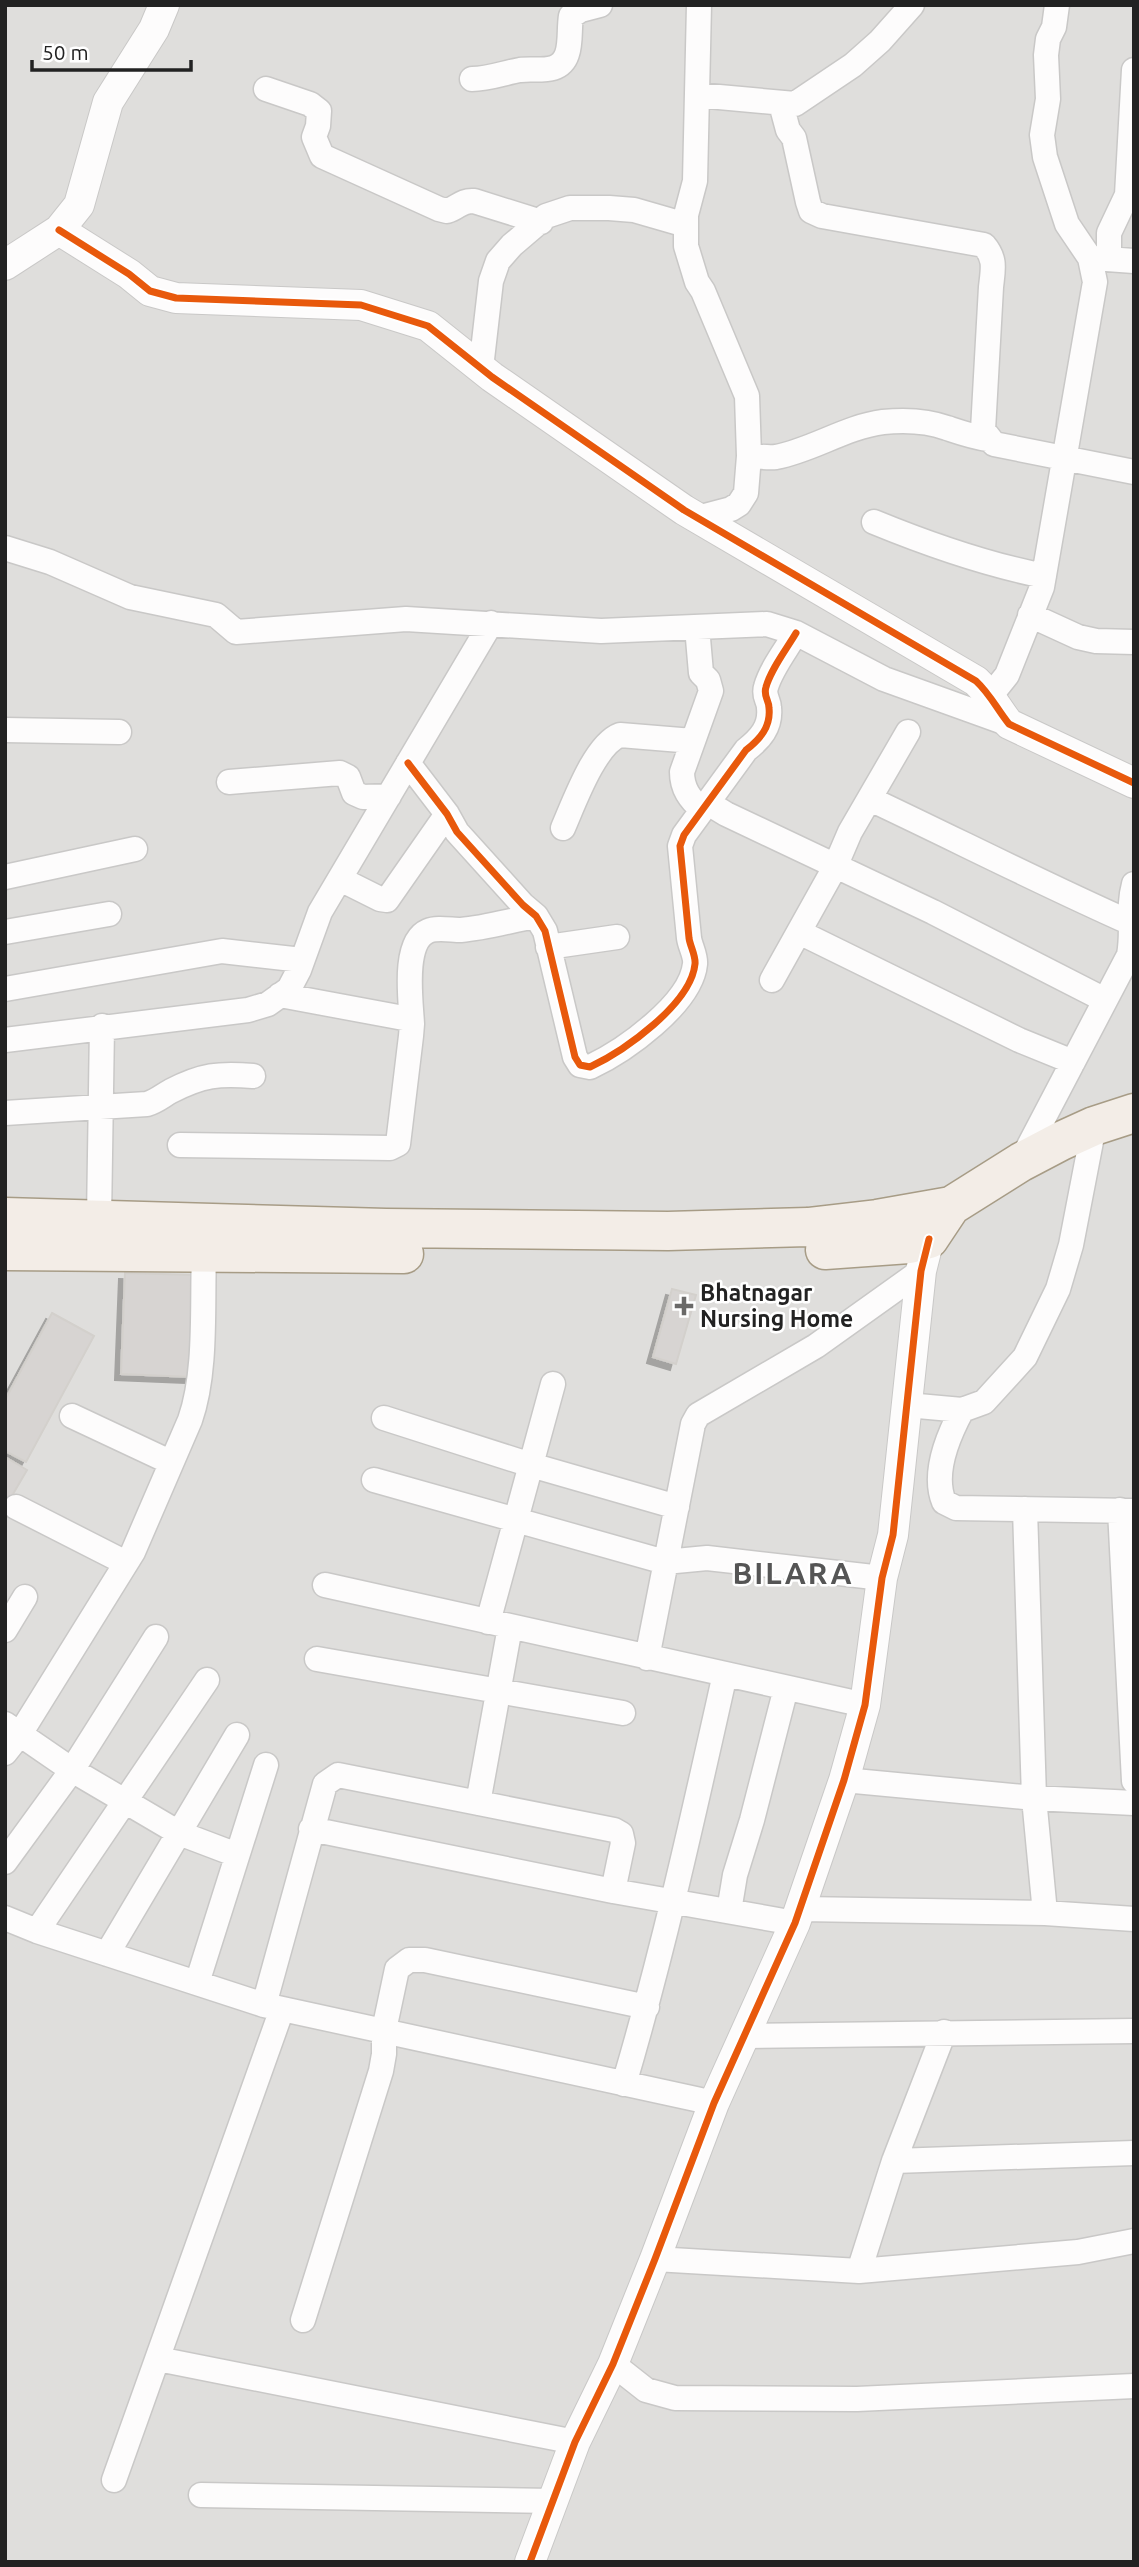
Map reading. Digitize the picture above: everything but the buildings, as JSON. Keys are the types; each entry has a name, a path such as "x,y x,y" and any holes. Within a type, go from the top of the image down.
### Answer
{"main road":[{"path":"5,1217 386,1228 668,1231 808,1227 877,1219 951,1206 1021,1162 1094,1126 1134,1113"},
{"path":"5,1251 762,1255 909,1244 925,1255 951,1206"}],"street":[{"path":"5,265 59,230 79,205 107,102 154,29 164,5"},
{"path":"472,79 489,79 521,70 544,71 560,65 568,53 571,16 600,5"},
{"path":"697,518 731,509 738,504 746,493 749,456 747,396 698,282 686,246 686,225 695,181 699,5"},
{"path":"698,95 795,104 853,65 880,41 912,5"},
{"path":"1057,5 1055,27 1048,39 1046,55 1048,99 1042,135 1045,157 1067,224 1099,258 1134,261"},
{"path":"991,695 1007,675 1044,576 1099,258 1127,195 1134,70"},
{"path":"266,89 310,104 319,111 314,137 322,156 439,209 447,211 458,203 474,201 541,222"},
{"path":"781,104 788,130 794,138 811,211 822,216 984,245 991,254 994,264 990,287 983,430 988,439 994,444 1134,472"},
{"path":"481,368 491,281 498,261 546,216 570,208 609,208 634,210 686,225"},
{"path":"59,230 129,274 139,285 162,295 176,298 361,305 428,326 481,368 697,518 976,681 991,695 996,708 1009,724"},
{"path":"749,456 775,457 860,427 883,422 927,424 945,427 968,437 988,439"},
{"path":"874,522 955,554 998,567 1044,576"},
{"path":"5,548 50,562 130,597 216,615 236,632 406,619 601,631 768,624 796,633 884,679 1009,724 1134,782"},
{"path":"1030,615 1078,637 1096,641 1134,642"},
{"path":"5,1040 248,1010 268,1004 289,989 320,912 491,623"},
{"path":"697,627 701,673 708,680 712,691 682,772 686,794 705,807 726,814 933,912 1105,1000"},
{"path":"408,763 447,814 457,832 536,916 545,931 575,1057 580,1065 590,1067 660,1021 676,1004 688,982 695,963 690,943 681,846 690,824 746,750 758,741 768,726 769,706 764,696 766,684 796,633"},
{"path":"5,730 119,733"},
{"path":"772,981 835,867 850,832 908,732"},
{"path":"563,828 587,776 612,738 621,735 693,741"},
{"path":"229,782 340,773 348,777 354,793 363,797 389,796"},
{"path":"870,799 1131,923"},
{"path":"340,879 387,900 447,814"},
{"path":"5,877 135,849"},
{"path":"1021,1162 1105,1000 1131,956 1129,904 1134,884"},
{"path":"5,932 109,914"},
{"path":"180,1145 390,1148 398,1144 412,1024 410,967 412,954 423,935 428,931 461,930 536,916"},
{"path":"799,932 1019,1040 1073,1062"},
{"path":"548,947 617,937"},
{"path":"5,989 222,951 302,960"},
{"path":"280,995 402,1017 409,1019 412,1024"},
{"path":"99,1219 102,1026"},
{"path":"5,1113 158,1101 199,1078 222,1073 253,1076"},
{"path":"907,1405 962,1410 984,1402 1025,1357 1058,1289 1071,1245 1094,1126"},
{"path":"204,1253 198,1398 190,1420 126,1563 10,1737 126,1800 179,1833 237,1855"},
{"path":"530,2562 575,2442 613,2364 714,2104 798,1916 844,1780 865,1705 883,1578 893,1535 925,1255"},
{"path":"647,1658 693,1424 698,1415 816,1346 925,1255"},
{"path":"478,1803 497,1690 499,1624 517,1520 553,1384"},
{"path":"962,1410 949,1435 941,1472 939,1490 944,1502 956,1507 1127,1511 1134,1782"},
{"path":"72,1416 170,1462"},
{"path":"384,1418 531,1465 677,1507"},
{"path":"374,1480 665,1562 708,1558 883,1578"},
{"path":"16,1507 126,1563"},
{"path":"1025,1509 1034,1798 1045,1913"},
{"path":"325,1585 865,1705"},
{"path":"5,1630 25,1597"},
{"path":"5,1862 72,1770 156,1637"},
{"path":"317,1659 623,1713"},
{"path":"624,2084 674,1902 725,1674"},
{"path":"37,1931 207,1680"},
{"path":"729,1911 735,1875 786,1688"},
{"path":"107,1954 237,1735"},
{"path":"197,1983 266,1765"},
{"path":"114,2480 158,2359 273,2007 311,1829 325,1784 338,1775 614,1830 621,1834 623,1843 613,1891"},
{"path":"844,1780 1034,1798 1134,1803"},
{"path":"311,1829 613,1891 729,1911 798,1916 1045,1913 1134,1919"},
{"path":"5,1918 37,1931 273,2007 714,2104"},
{"path":"303,2320 381,2071 384,2030 397,1969 409,1960 425,1960 647,2007"},
{"path":"746,2036 1134,2031"},
{"path":"859,2272 894,2161 944,2032"},
{"path":"894,2161 1134,2153"},
{"path":"655,2259 859,2272 1078,2252 1134,2241"},
{"path":"158,2359 575,2442"},
{"path":"613,2364 646,2390 675,2398 857,2399 1134,2386"},
{"path":"201,2495 553,2501"}],"shaded area":[{"path":"5,5 1134,5 1134,2562 5,2562"}],"cycle path":[{"path":"59,230 129,274 150,291 176,298 361,305 428,326 492,377 684,510 976,681 1009,724 1134,783"},
{"path":"408,763 447,814 457,832 536,916 545,931 575,1057 580,1065 590,1067 620,1050 654,1024 682,995 691,979 695,961 689,938 680,846 684,835 746,750 764,732 769,715 765,693 768,680 796,633"},
{"path":"530,2562 575,2442 613,2364 714,2103 795,1923 844,1780 865,1705 882,1578 893,1535 921,1271 929,1239"}],"place":[{"name":"Bhatnagar Nursing Home","path":"684,1306"}],"district":[{"name":"BILARA","path":"793,1574"}]}
